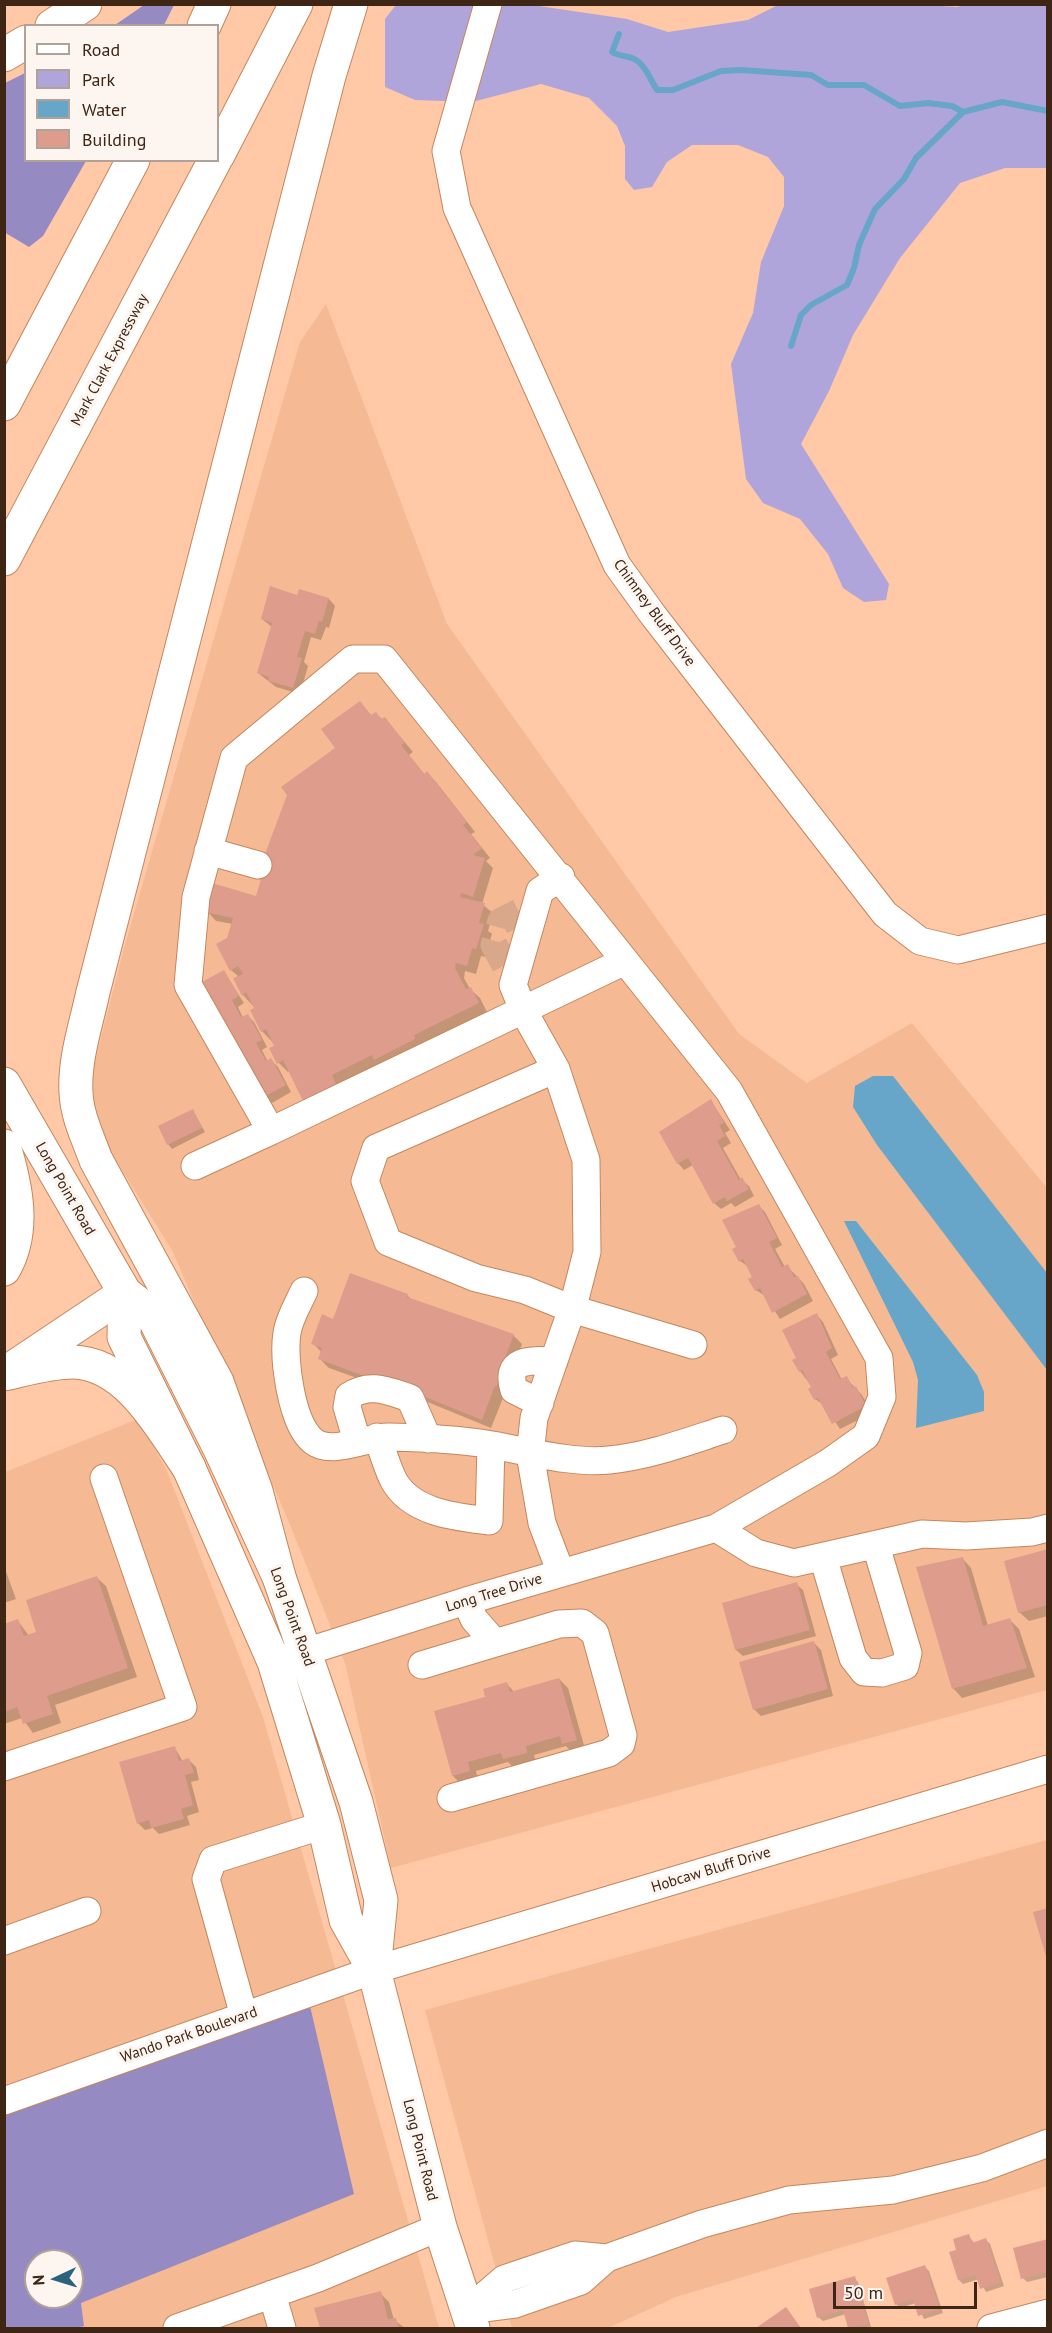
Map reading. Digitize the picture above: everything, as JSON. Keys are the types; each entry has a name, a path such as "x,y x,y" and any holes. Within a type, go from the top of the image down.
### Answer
{"main road":[{"path":"55,24 85,4"},
{"path":"205,24 214,4"},
{"path":"219,153 296,4"},
{"path":"279,1577 256,1491 217,1382 96,1160 82,1126 76,1094 77,1068 93,992 328,76 351,4"},
{"path":"4,55 24,43"},
{"path":"4,404 132,162"},
{"name":"Mark Clark Expressway","path":"4,558 214,162"},
{"name":"Long Point Road","path":"4,1084 125,1293 152,1314 220,1449 279,1577 356,1802 381,1900 374,1970"},
{"path":"4,1146 14,1184 18,1213 14,1239 4,1269"},
{"path":"4,1374 125,1293"},
{"name":"Long Point Road","path":"125,1293 124,1337 189,1468 274,1662 324,1825 346,1920 374,1970 440,2227 470,2319"},
{"path":"4,1374 52,1364 76,1362 126,1383 151,1412 189,1468"}],"street":[{"name":"Chimney Bluff Drive","path":"488,4 451,125 446,151 457,208 617,565 652,615 885,914 920,941 958,950 1047,928"},
{"name":"Long Tree Drive","path":"208,851 234,758 353,659 384,659 561,877 729,1091 879,1358 882,1398 866,1436 828,1463 716,1528 466,1601 274,1662"},
{"path":"258,865 208,851 196,897 188,985 271,1131"},
{"path":"561,877 540,891 527,912 511,966 513,985 524,1011 556,1069 586,1160 586,1252 572,1309 534,1418 530,1454 542,1523 561,1573"},
{"path":"195,1166 625,961"},
{"path":"556,1069 376,1148 365,1181 388,1242 476,1278 525,1290 572,1309 693,1345"},
{"path":"304,1291 287,1330 285,1356 294,1406 313,1441 338,1446 367,1439 428,1439 491,1445 530,1454 607,1460 660,1451 723,1430"},
{"path":"540,1402 514,1390 510,1379 512,1370 520,1363 532,1360 554,1361"},
{"path":"428,1439 410,1398 373,1387 359,1389 349,1396 346,1407 395,1482 417,1503 445,1515 489,1521 491,1445"},
{"path":"4,1767 183,1707 104,1478"},
{"path":"716,1528 756,1554 794,1563 922,1534 966,1536 1032,1532 1047,1528"},
{"path":"823,1557 853,1658 864,1672 882,1673 905,1666 908,1653 876,1546"},
{"path":"466,1601 474,1619 495,1643"},
{"path":"422,1665 559,1624 582,1623 595,1633 623,1735 621,1744 609,1753 451,1798"},
{"name":"Hobcaw Bluff Drive","path":"374,1970 1047,1769"},
{"path":"244,2016 206,1880 213,1860 324,1825"},
{"path":"4,1941 87,1911"},
{"name":"Wando Park Boulevard","path":"4,2101 374,1970"},
{"path":"470,2319 582,2281 607,2258 702,2224 789,2200 893,2190 982,2168 1047,2143"},
{"path":"177,2328 244,2317 272,2294 440,2227"},
{"path":"272,2294 282,2328"},
{"path":"991,2328 1047,2313"}],"shaded area":[{"path":"144,5 174,5 164,24 116,24"},
{"path":"24,74 24,162 85,162 43,236 29,247 4,232 5,83"},
{"path":"326,304 447,624 739,1034 807,1083 912,1023 1047,1188 1047,1690 391,1868 345,1663 293,1532 172,1250 93,1124 90,1080 124,948 300,342"},
{"path":"138,1419 166,1469 263,1717 439,2328 5,2328 5,1472"},
{"path":"1047,1840 1047,2186 676,2297 608,2328 512,2328 425,2010"},
{"path":"310,2006 354,2194 84,2302 84,2249 24,2249 24,2309 82,2309 84,2326 5,2328 4,2111"}],"green space":[{"path":"913,4 957,7 967,4 1047,5 1047,168 1005,168 960,183 900,258 853,335 829,391 801,444 889,584 886,600 864,602 843,588 828,554 800,519 763,503 746,479 731,364 753,313 761,262 784,206 784,177 768,157 738,145 692,145 667,162 652,187 634,190 625,179 625,146 617,126 589,98 541,84 472,102 415,100 385,87 385,19 396,5 532,5 627,19 668,32 748,20 778,5"}],"water":[{"path":"873,1076 893,1076 1047,1273 1047,1370 877,1145 853,1107 855,1086"},
{"path":"844,1221 856,1221 977,1375 984,1392 984,1411 916,1428 918,1380 913,1362"}],"building":[{"path":"270,586 297,595 299,589 329,598 322,622 319,621 315,634 305,631 297,657 302,658 293,688 268,681 269,677 257,673 272,623 261,619"},
{"path":"360,701 371,715 376,712 381,719 385,717 405,743 401,745 424,774 427,771 467,822 463,825 482,848 473,855 485,858 473,897 461,893 460,897 485,903 479,923 484,924 476,949 472,948 467,966 456,963 455,968 466,989 471,987 479,1003 414,1035 415,1039 374,1060 372,1055 332,1075 336,1084 303,1101 283,1060 277,1064 269,1048 274,1046 266,1029 261,1032 250,1010 254,1008 246,992 242,996 233,978 243,974 238,966 230,971 216,944 227,938 233,918 205,912 212,883 256,896 268,855 265,854 287,795 281,787 335,748 321,729"},
{"path":"224,970 239,996 232,1000 241,1017 248,1014 262,1040 256,1043 266,1061 271,1058 286,1085 264,1097 202,982"},
{"path":"711,1099 724,1123 719,1125 725,1136 717,1141 739,1180 742,1177 749,1189 727,1201 725,1197 713,1204 688,1158 677,1164 659,1132"},
{"path":"193,1109 202,1128 167,1145 158,1126"},
{"path":"759,1204 777,1238 769,1242 782,1267 788,1264 794,1277 798,1276 807,1294 772,1313 760,1288 755,1291 748,1279 752,1277 743,1259 739,1262 732,1249 736,1247 722,1220"},
{"path":"350,1273 408,1294 407,1297 514,1334 505,1358 505,1367 500,1382 494,1388 482,1420 376,1377 375,1380 318,1359 322,1348 311,1344 322,1314 333,1319"},
{"path":"817,1313 832,1348 826,1352 840,1379 847,1376 853,1388 856,1386 866,1406 832,1424 818,1398 814,1400 808,1389 811,1387 802,1370 799,1372 792,1360 796,1358 782,1330"},
{"path":"1048,1549 1048,1605 1018,1613 1004,1561"},
{"path":"963,1557 983,1626 1010,1618 1027,1668 952,1689 916,1567"},
{"path":"97,1576 128,1668 47,1696 53,1714 23,1724 17,1707 4,1712 4,1624 18,1619 24,1636 36,1632 26,1600"},
{"path":"797,1582 810,1630 735,1650 722,1603"},
{"path":"814,1641 828,1689 753,1710 739,1662"},
{"path":"559,1678 577,1740 562,1744 560,1736 526,1746 527,1753 503,1759 501,1753 468,1762 470,1771 452,1776 434,1711 485,1697 483,1689 507,1682 510,1692"},
{"path":"175,1746 179,1761 189,1758 194,1773 185,1775 193,1805 181,1809 184,1819 151,1828 149,1820 137,1824 119,1762"},
{"path":"1048,1908 1048,1960 1047,1960 1033,1912"},
{"path":"969,2234 972,2243 986,2238 1000,2282 980,2289 976,2275 958,2280 949,2252 956,2250 953,2239"},
{"path":"1048,2239 1048,2272 1021,2279 1013,2248"},
{"path":"925,2265 939,2309 918,2316 913,2299 895,2305 886,2278"},
{"path":"855,2276 868,2323 848,2328 843,2310 817,2318 809,2289"},
{"path":"381,2291 388,2319 396,2318 399,2328 320,2328 314,2308"},
{"path":"786,2307 801,2328 756,2328"}],"waterway":[{"path":"619,34 612,52 638,61 657,90 673,90 721,71 741,70 811,75 828,85 864,85 900,106 928,103 952,106 963,112 1002,102 1048,111"},
{"path":"791,346 801,315 811,305 847,285 854,268 859,245 875,209 904,179 916,158 963,112"}],"tunnel":[{"path":"505,965 494,945 501,921 521,911"}]}
